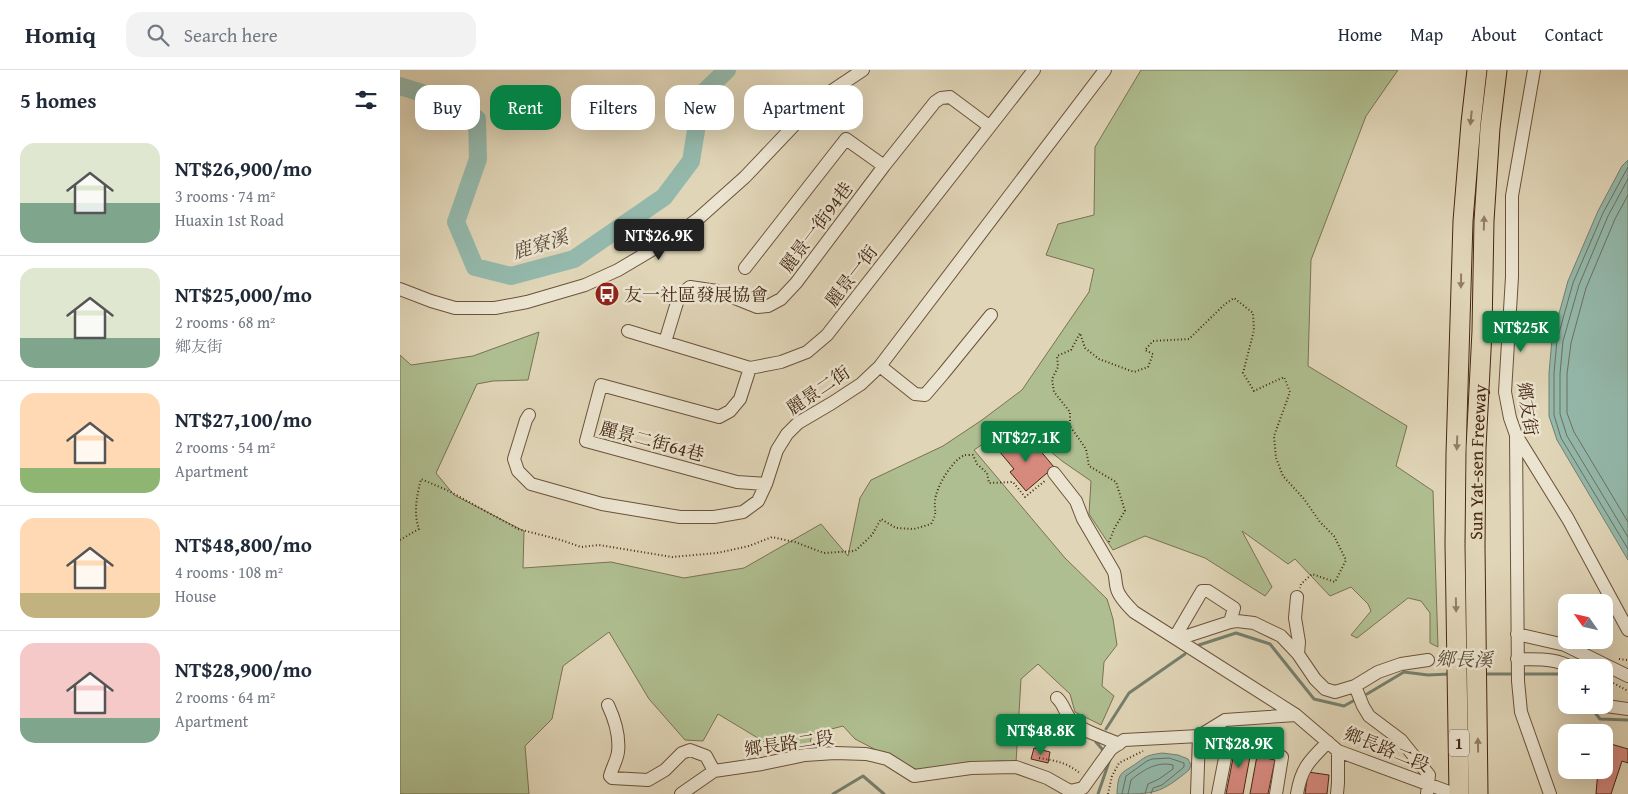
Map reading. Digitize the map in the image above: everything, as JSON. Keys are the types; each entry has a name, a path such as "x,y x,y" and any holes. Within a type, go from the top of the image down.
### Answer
{"highway":[{"name":"Sun Yat-sen Freeway","path":"1477,70 1463,221 1455,544 1457,658 1467,692 1478,794"},
{"name":"Sun Yat-sen Freeway","path":"1454,793 1467,692 1477,657 1476,448 1482,331 1484,221 1490,128 1497,70"}],"street":[{"path":"400,288 431,301 455,308 495,308 527,302 585,286 618,270 672,238 699,218 745,177 818,100 863,70"},
{"name":"麗景一街","path":"628,331 750,368 781,362 807,352 827,335 1034,70"},
{"name":"麗景二街","path":"529,415 514,458 518,471 531,484 602,504 680,517 714,517 743,512 758,501 766,484 777,450 787,434 798,423 861,384 880,366 1105,70"},
{"name":"鄉友街","path":"1534,70 1512,196 1512,277 1506,392 1510,418 1516,435 1517,662 1521,712 1550,794"},
{"name":"麗景一街94巷","path":"665,342 679,296 690,287 717,291 757,307 768,306 781,299 796,283 884,166 935,102 941,98 950,98 989,126"},
{"path":"745,268 846,139 884,166"},
{"path":"880,366 915,394 924,395 991,315"},
{"name":"麗景二街64巷","path":"750,368 740,399 730,411 719,416 601,385 586,441 737,482 766,484"},
{"path":"1516,435 1568,518 1628,630"},
{"name":"鄉長路二段","path":"1054,473 1076,501 1082,519 1105,555 1117,581 1117,589 1134,612 1296,715 1338,751 1427,789 1454,793"},
{"path":"1178,639 1202,591 1208,590 1234,608 1230,622"},
{"path":"1297,598 1295,618 1299,642 1298,654"},
{"path":"1178,639 1230,622 1254,623 1270,629 1281,636 1298,654 1315,679 1325,688 1335,692 1355,686 1378,672 1401,664 1428,660"},
{"path":"1517,634 1565,645 1628,676"},
{"path":"1517,662 1544,659 1558,662"},
{"path":"1355,686 1362,706 1369,716 1401,740 1429,775 1427,789"},
{"path":"1057,698 1062,702 1072,721 1119,744 1124,740 1199,736 1225,720 1296,715"},
{"path":"608,705 615,718 618,739 618,754 610,776 612,778 648,780 665,770 682,753 690,750 706,756 714,771"},
{"path":"1613,707 1628,709"},
{"path":"1197,794 1199,736"},
{"path":"1297,794 1304,769 1328,742"},
{"name":"鄉長路二段","path":"681,794 714,771 805,755 835,753 866,754 887,759 914,776 971,768 1016,767 1047,778 1070,791 1083,788 1112,749 1119,744"},
{"path":"1337,794 1338,751"},
{"path":"1257,752 1274,752 1282,757 1276,794"},
{"path":"1218,794 1226,753"}],"path":[{"path":"1105,555 1115,527 1125,511 1116,482 1089,466 1086,449 1070,426 1070,412 1054,392 1052,379 1058,367 1057,356 1071,350 1080,334 1085,348 1099,359 1134,372 1148,367 1153,354 1145,350 1153,341 1189,339 1225,304 1234,298 1253,313 1254,330 1243,373 1254,391 1284,377 1290,392 1274,436 1276,458 1282,476 1304,499 1320,522 1334,536 1346,560 1335,582 1312,574 1301,584 1297,598"},
{"path":"1613,683 1628,691"},
{"path":"1108,794 1112,776 1119,763 1145,750"},
{"path":"1039,758 1070,765 1081,774 1086,768 1096,770"}],"green space":[{"path":"1141,70 1398,70 1366,116 1311,260 1308,366 1407,426 1396,466 1433,491 1438,647 1430,643 1430,613 1421,601 1408,598 1357,638 1351,635 1371,611 1368,604 1351,587 1330,596 1295,559 1288,564 1242,531 1272,587 1265,596 1205,558 1145,536 1113,550 1089,514 1091,481 1062,461 1015,422 974,450 1065,558 1107,599 1113,619 1117,645 1104,662 1102,686 1114,696 1101,725 1075,712 1070,694 1038,664 1021,679 1016,763 1002,761 970,762 915,770 855,739 843,726 812,734 809,748 781,752 718,714 703,741 685,740 649,699 609,632 563,666 552,719 525,746 529,794 400,794 400,355 411,365 473,356 539,332 528,380 493,381 477,384 436,473 454,495 524,531 523,568 611,562 684,578 744,568 821,524 848,556 860,498 871,480 943,446 1022,390 1089,292 1094,269 1046,255 1058,224 1094,215 1095,147"}],"water":[{"path":"1628,160 1628,560 1557,440 1549,416 1549,373 1552,339 1568,281 1598,211 1622,166"},
{"path":"1162,753 1178,755 1188,759 1191,765 1189,770 1171,784 1156,791 1140,794 1117,794 1118,781 1121,774 1146,757"}],"building":[{"path":"1018,435 1032,453 1038,448 1054,467 1026,491 1010,472 1014,469 999,451"},
{"path":"1236,743 1252,746 1243,794 1226,794"},
{"path":"1613,745 1628,749 1628,763 1622,761 1611,794 1596,794 1597,779 1613,779"},
{"path":"1034,748 1050,752 1048,763 1031,759"},
{"path":"1257,756 1275,760 1268,794 1250,794"},
{"path":"1308,772 1329,775 1327,794 1305,794"}],"waterway":[{"name":"鹿寮溪","path":"400,86 458,104 477,119 478,159 456,222 475,267 511,276 574,259 664,197 691,161 702,94 727,70"},
{"name":"鄉長溪","path":"1199,645 1236,633 1270,644 1314,699 1344,706 1353,701"},
{"name":"鄉長溪","path":"1106,729 1129,693 1185,654"},
{"name":"鄉長溪","path":"1367,694 1404,672 1428,675 1450,674"},
{"name":"鄉長溪","path":"1484,674 1515,674"},
{"name":"鄉長溪","path":"1521,674 1558,674"},
{"name":"鄉長溪","path":"1596,714 1600,719 1628,720"},
{"name":"鄉長溪","path":"1096,742 1102,749"},
{"name":"鄉長溪","path":"1098,794 1110,759"},
{"name":"鄉長溪","path":"833,794 863,776 884,794"}],"place":[{"name":"友一社區發展協會","path":"607,294"}]}
